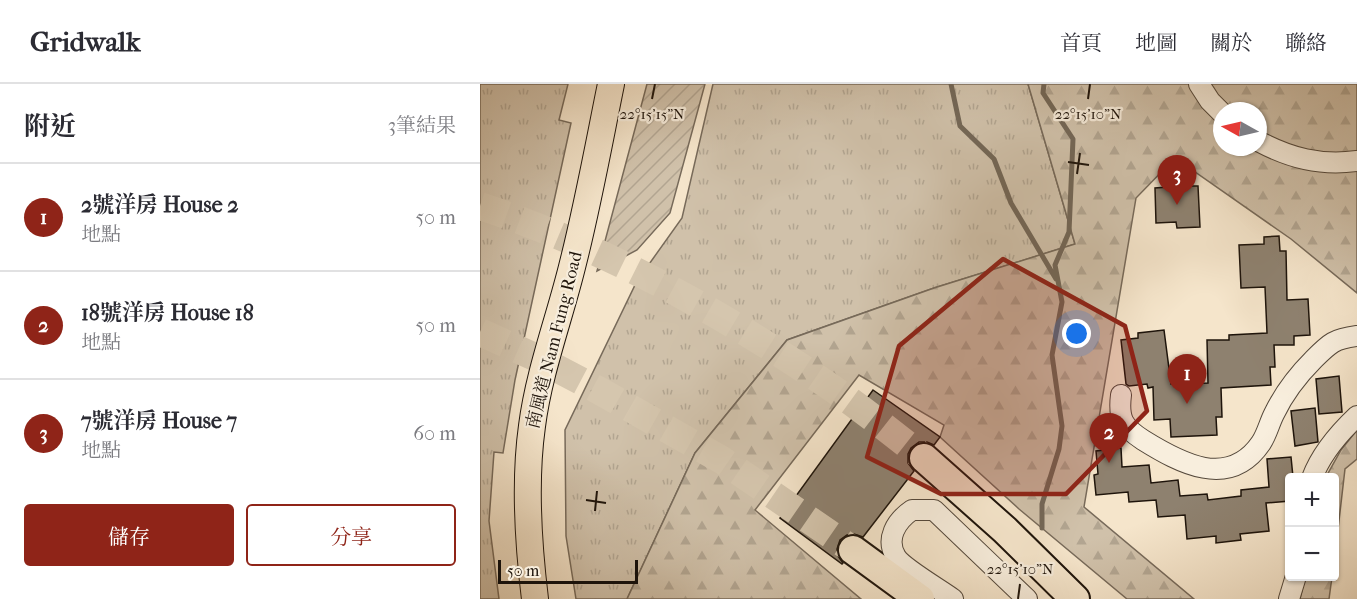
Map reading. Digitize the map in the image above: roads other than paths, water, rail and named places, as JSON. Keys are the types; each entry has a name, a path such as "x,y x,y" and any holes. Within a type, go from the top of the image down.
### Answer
{"highway":[{"path":"924,458 1005,530 1075,599"},
{"path":"853,550 920,599"}],"main road":[{"name":"南風道 Nam Fung Road","path":"535,599 528,511 532,424 538,393 574,261 611,84"}],"street":[{"path":"1199,84 1213,104"},
{"path":"1267,145 1288,155 1314,162 1357,161"},
{"path":"1121,395 1122,419 1129,429 1141,438 1174,458 1193,466 1209,470 1226,468 1245,459 1260,444 1281,400 1305,368 1338,339 1357,336"},
{"path":"1314,473 1332,444 1357,416"},
{"path":"953,599 897,560 892,549 891,537 896,524 912,510 934,510 1027,599"},
{"path":"1289,599 1294,581"}],"waterway":[{"path":"951,84 960,126 994,159 1011,203 1056,279"},
{"path":"1042,528 1042,504 1059,449 1062,426 1052,355 1062,302 1055,265 1069,232 1073,139 1043,93 1044,84"}],"tunnel":[{"path":"480,206 571,241 702,306 826,384 924,458"},
{"path":"480,332 537,358 598,390 722,460 853,550"}],"place":[{"name":"7號洋房 House 7","path":"1177,205"},
{"name":"2號洋房 House 2","path":"1187,404"},
{"name":"18號洋房 House 18","path":"1109,463"}]}
